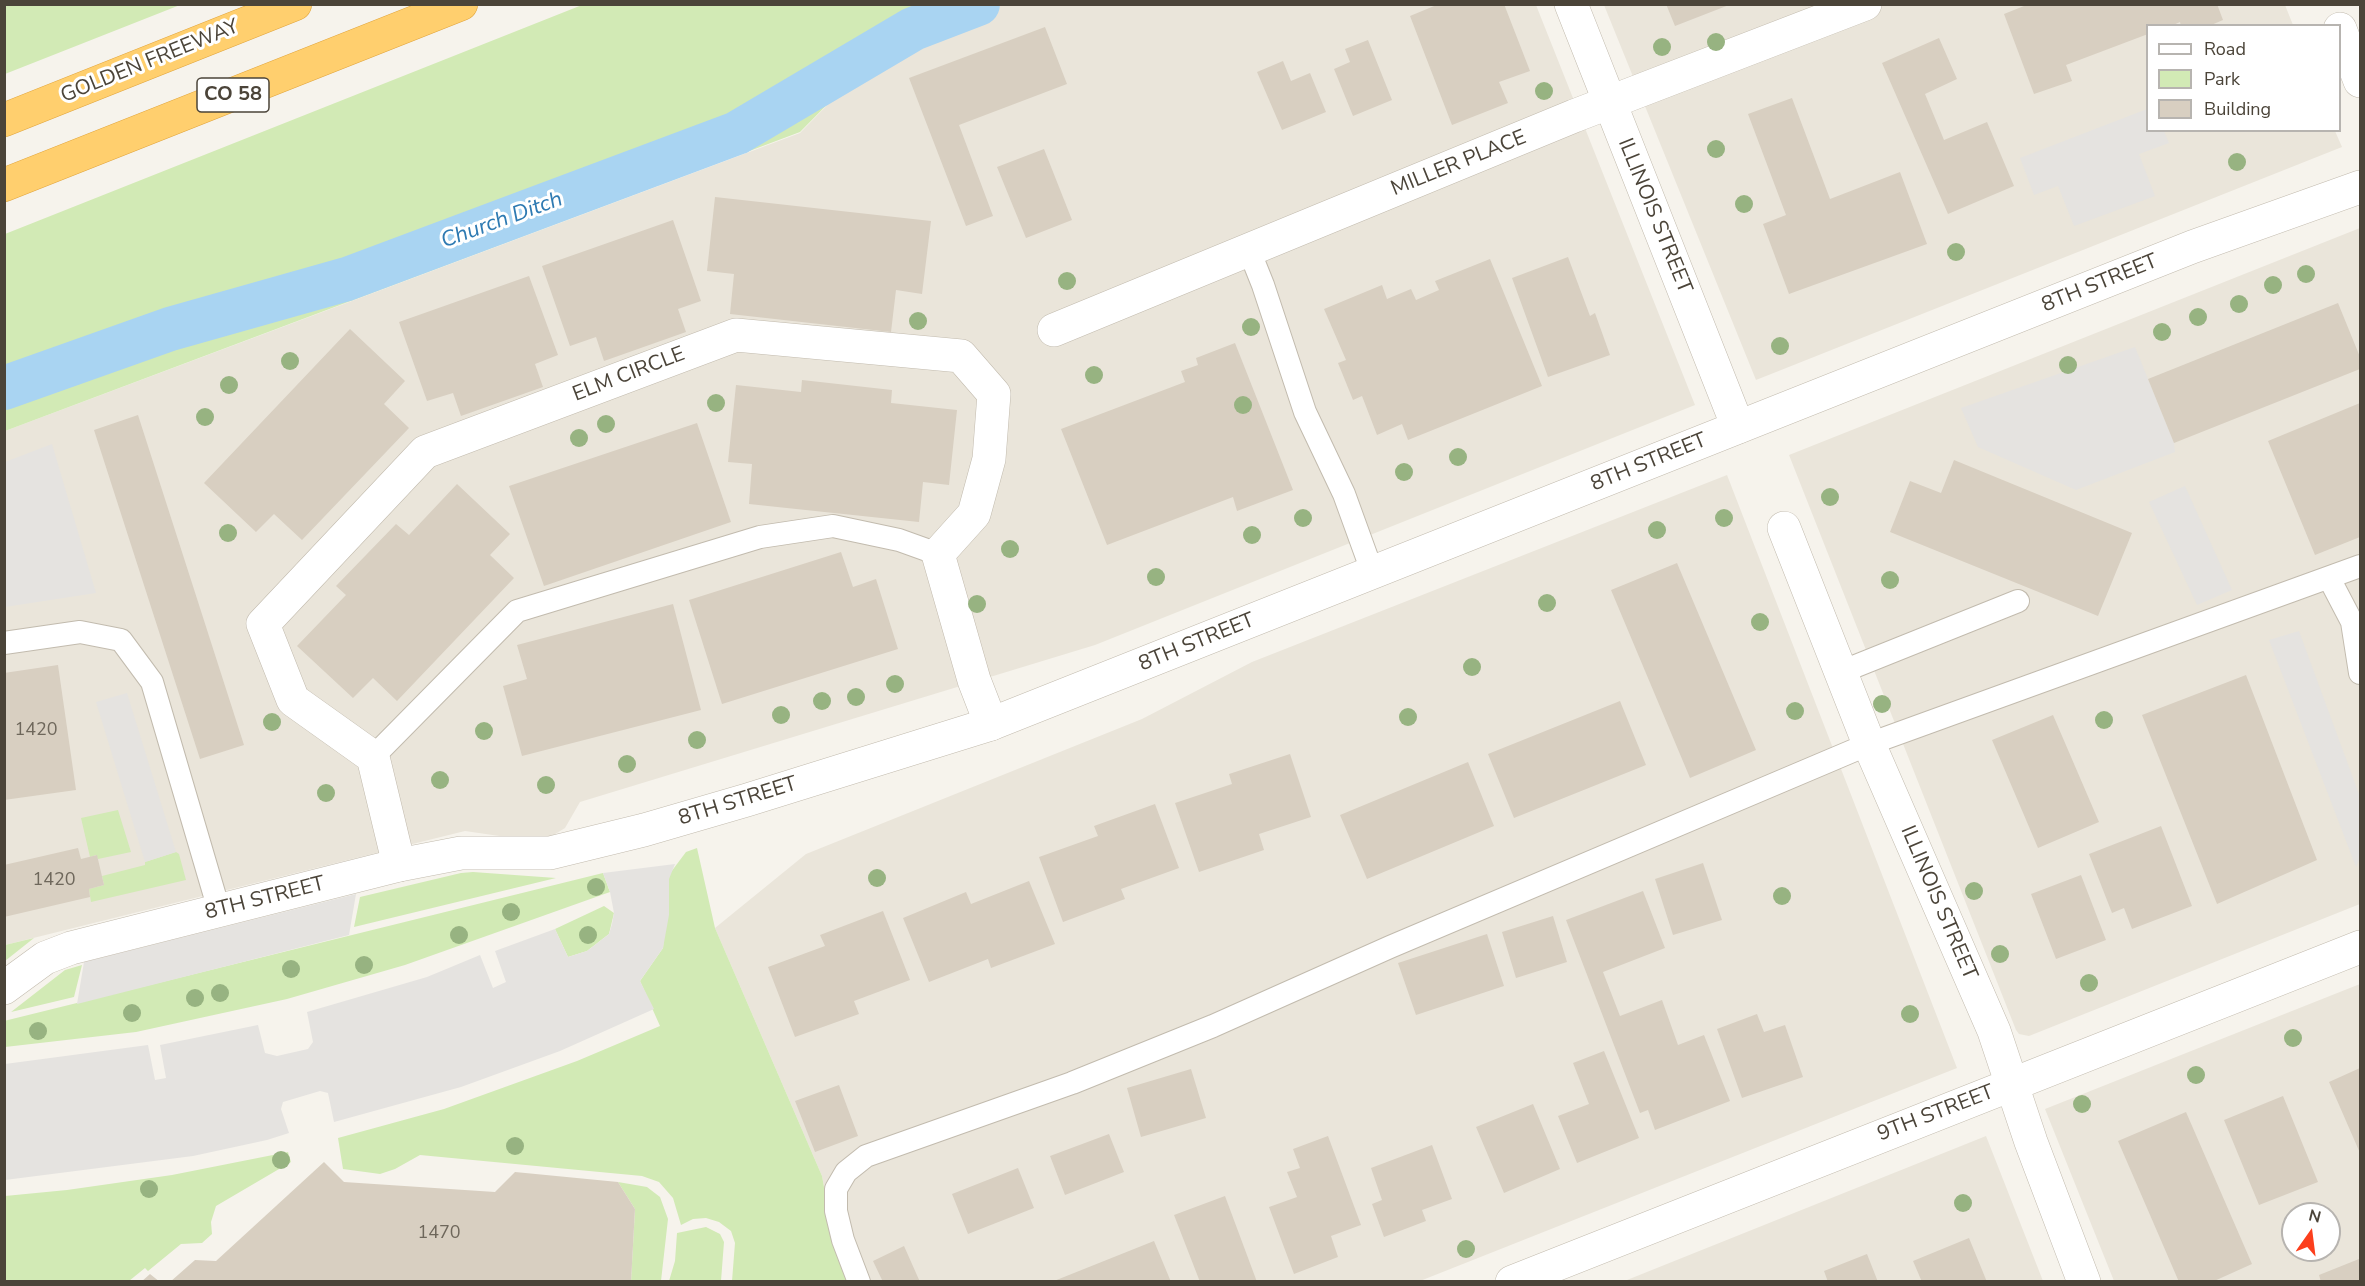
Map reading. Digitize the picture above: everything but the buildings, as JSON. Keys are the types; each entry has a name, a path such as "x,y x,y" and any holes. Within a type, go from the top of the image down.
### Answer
{"highway":[{"name":"GOLDEN FREEWAY","path":"4,120 295,4"},
{"name":"CO 58","path":"4,185 461,4"}],"street":[{"name":"ILLINOIS STREET","path":"1571,4 1738,427"},
{"name":"MILLER PLACE","path":"1054,330 1609,103 1865,4"},
{"path":"2330,4 2338,24"},
{"path":"2341,32 2361,81"},
{"name":"8TH STREET","path":"4,988 45,958 72,948 399,865 461,853 550,853 644,830 747,800 991,724 2192,247 2361,187"},
{"name":"ELM CIRCLE","path":"374,757 293,700 263,624 424,452 736,335 961,356 994,394 989,459 974,514 938,554"},
{"name":"ILLINOIS STREET","path":"1784,528 1869,744 1994,1031 2084,1281"},
{"path":"938,554 974,680 991,724"},
{"path":"374,757 399,865"},
{"name":"9TH STREET","path":"1512,1281 2361,947"}],"lane":[{"path":"1249,250 1305,412 1344,494 1373,574"},
{"path":"374,757 517,611 760,537 833,526 899,540 938,554"},
{"path":"860,1281 843,1240 836,1211 836,1189 846,1172 866,1156 1072,1083 1191,1035 1390,947 1869,744 2361,566"},
{"path":"2329,578 2352,622 2361,673"},
{"path":"1841,672 2018,601"},
{"path":"4,643 80,632 121,640 152,682 219,910"}],"shaded area":[{"path":"996,5 1536,5 1695,405 1095,645 580,802 565,828 552,836 527,840 465,831 5,945 5,431 800,133 884,47"},
{"path":"1604,5 2285,5 2293,24 2146,24 2146,132 2335,132 2342,147 1756,380"},
{"path":"2146,109 2146,132 2164,132 2169,143 2139,154 2155,196 2074,226 2058,186 2034,195 2020,158"},
{"path":"2360,228 2360,904 2029,1036 2019,1034 1789,455"},
{"path":"2135,347 2174,443 2175,452 2076,490 1978,447 1961,408"},
{"path":"52,444 96,593 5,607 5,462"},
{"path":"1727,475 1957,1068 1420,1281 847,1281 837,1256 822,1176 715,928 806,854 1142,719 1252,662"},
{"path":"2185,486 2232,590 2197,605 2149,502"},
{"path":"2299,631 2360,797 2360,858 2356,867 2269,640"},
{"path":"127,693 176,852 145,862 96,702"},
{"path":"675,864 669,879 669,915 663,948 640,981 654,1009 560,1051 461,1087 334,1122 328,1093 320,1091 283,1102 281,1109 289,1133 267,1140 193,1156 5,1180 5,1064 148,1045 155,1080 166,1078 160,1045 258,1025 265,1053 277,1056 308,1049 313,1042 307,1012 427,977 480,955 493,988 506,982 495,951 555,929 568,957 587,951 609,934 612,924 614,913 603,873"},
{"path":"356,894 349,935 77,1004 84,962"},
{"path":"2360,984 2360,1281 2114,1281 2045,1109"},
{"path":"1986,1136 2043,1281 1622,1282"}],"green space":[{"path":"5,4 180,4 180,5 5,74"},
{"path":"582,5 996,5 884,47 800,132 5,431 5,234"},
{"path":"118,810 131,852 98,859 96,855 90,857 81,818"},
{"path":"697,848 715,928 822,1176 836,1253 847,1281 732,1281 735,1243 731,1231 719,1222 706,1218 693,1219 681,1225 673,1198 659,1182 642,1176 420,1155 395,1169 380,1174 343,1169 338,1138 444,1109 577,1061 660,1026 640,981 663,948 668,876 686,852"},
{"path":"176,852 179,854 186,880 91,902 89,889 104,885 102,876 145,865 145,862"},
{"path":"473,872 556,878 354,927 360,897"},
{"path":"603,873 610,892 405,965 287,999 136,1032 5,1047 4,1021"},
{"path":"604,906 614,913 609,934 587,951 568,957 555,929"},
{"path":"34,938 5,961 5,945"},
{"path":"82,965 74,997 11,1012 65,970"},
{"path":"288,1152 291,1162 216,1206 211,1222 212,1234 202,1243 181,1244 148,1271 145,1268 129,1281 5,1281 5,1196 172,1175"},
{"path":"618,1182 647,1187 660,1197 668,1219 661,1281 631,1281 635,1209"},
{"path":"706,1227 720,1234 724,1242 721,1281 669,1281 675,1261 677,1233"}],"waterway":[{"name":"Church Ditch","path":"4,388 170,329 347,279 737,133 913,29 978,4"}]}
